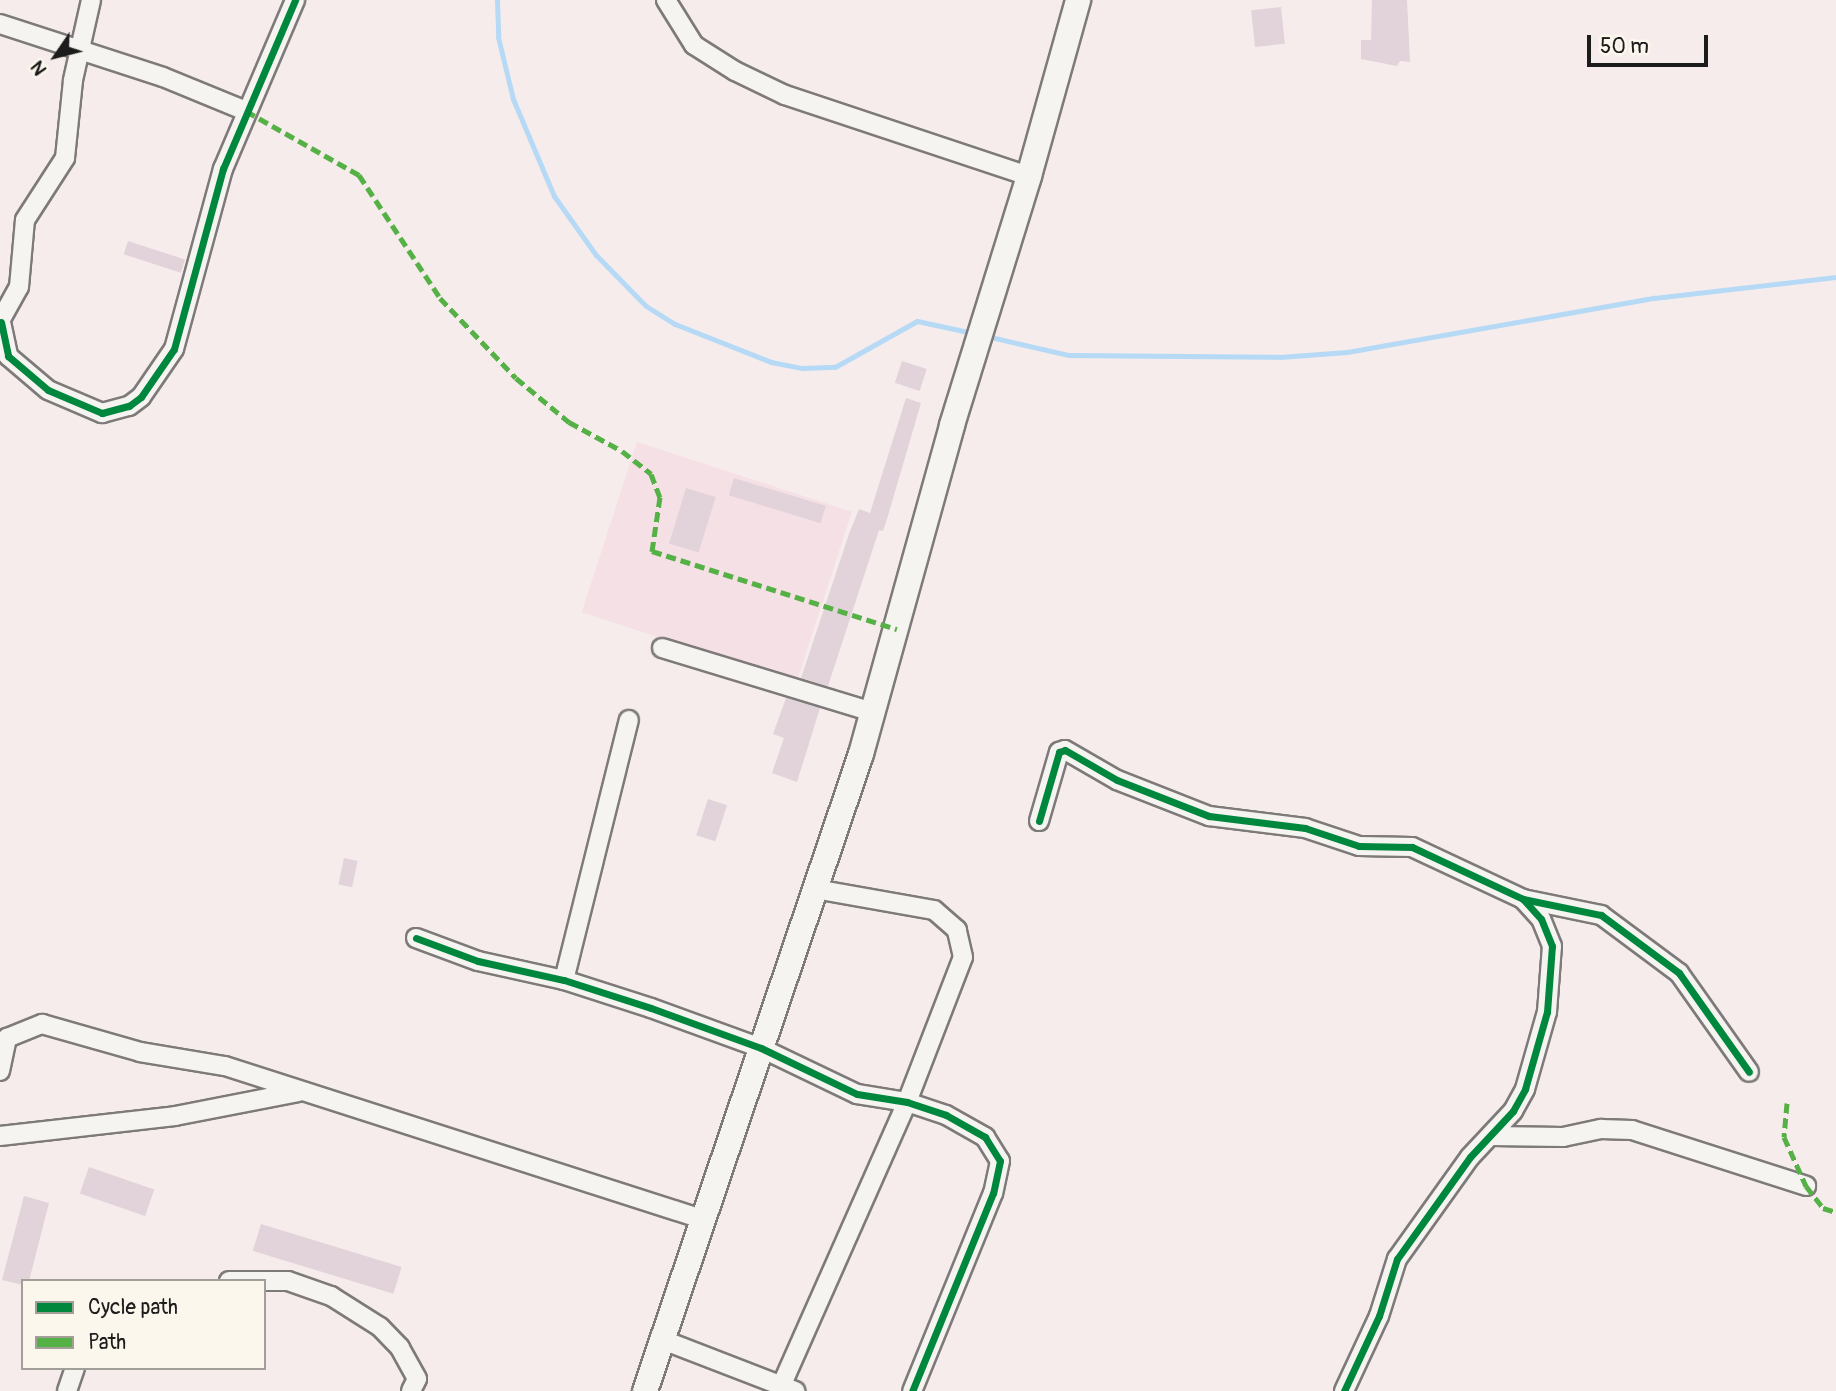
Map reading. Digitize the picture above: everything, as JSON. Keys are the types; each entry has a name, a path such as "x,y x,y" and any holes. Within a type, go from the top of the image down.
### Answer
{"main road":[{"path":"645,1391 705,1220 873,712 951,425 1029,176 1077,0"}],"street":[{"path":"91,0 80,48 65,158 25,220 19,287 0,322 8,355 48,390 102,413 122,409 141,397 174,349 200,241 246,111 295,0"},
{"path":"666,0 694,45 736,71 785,95 1029,176"},
{"path":"0,24 80,48 246,111"},
{"path":"662,648 873,712"},
{"path":"564,980 629,720"},
{"path":"1039,821 1059,752 1065,750 1117,780 1209,816 1305,828 1359,846 1412,847 1523,899 1588,910 1668,962 1689,985 1749,1072"},
{"path":"663,1340 785,1389 960,971 962,943 957,930 927,907 815,889"},
{"path":"1344,1391 1379,1316 1393,1267 1470,1157 1492,1136 1524,1089 1547,1012 1552,946 1545,925 1523,899"},
{"path":"416,938 478,961 564,980 761,1048 857,1094 907,1102 946,1115 985,1137 1000,1161 993,1193 963,1274 912,1391"},
{"path":"0,1071 7,1038 42,1024 140,1052 225,1066 298,1092 705,1220"},
{"path":"0,1136 176,1116 298,1092"},
{"path":"1492,1136 1563,1137 1601,1129 1632,1130 1806,1186"},
{"path":"266,1281 288,1281 331,1296 380,1327 400,1348 419,1387"},
{"path":"67,1391 74,1370"}],"shaded area":[{"path":"637,442 852,512 797,682 582,612"}],"building":[{"path":"1372,0 1407,0 1410,62 1400,61 1397,66 1361,59 1361,40 1371,40"},
{"path":"1281,7 1285,44 1255,47 1251,10"},
{"path":"128,241 185,260 181,273 124,254"},
{"path":"902,361 927,369 920,391 895,383"},
{"path":"906,398 921,403 887,519 883,531 879,530 828,686 801,678 859,509 870,513"},
{"path":"734,478 826,506 821,523 729,495"},
{"path":"686,488 716,497 699,553 669,543"},
{"path":"786,698 820,708 797,782 772,773 784,738 773,734"},
{"path":"708,799 727,805 715,841 696,835"},
{"path":"344,858 358,861 352,887 338,884"},
{"path":"89,1167 154,1189 145,1216 80,1193"},
{"path":"24,1196 49,1203 30,1279 21,1279 21,1285 2,1280"},
{"path":"261,1224 402,1267 393,1294 253,1251"}],"waterway":[{"path":"497,0 498,37 513,99 554,196 596,255 646,306 675,324 771,362 802,368 835,367 917,321 973,333"},
{"path":"986,336 1068,355 1280,357 1347,352 1654,298 1836,277"}],"marked path":[{"path":"246,111 359,175 440,298 516,378 569,422 622,451 651,474 660,497 652,551 897,629"},
{"path":"1787,1103 1784,1137 1806,1186 1823,1208 1836,1212"}],"cycle path":[{"path":"1,322 8,356 48,390 102,413 129,406 141,397 174,349 223,169 295,0"},
{"path":"1039,821 1059,752 1065,750 1117,780 1209,816 1305,828 1359,846 1412,847 1523,899 1601,915 1679,973 1749,1072"},
{"path":"1344,1391 1379,1316 1397,1259 1470,1157 1513,1111 1525,1089 1547,1012 1552,946 1541,919 1523,899"},
{"path":"416,938 478,961 564,980 651,1008 761,1048 857,1094 907,1102 946,1115 985,1137 1000,1161 993,1193 912,1391"}]}
